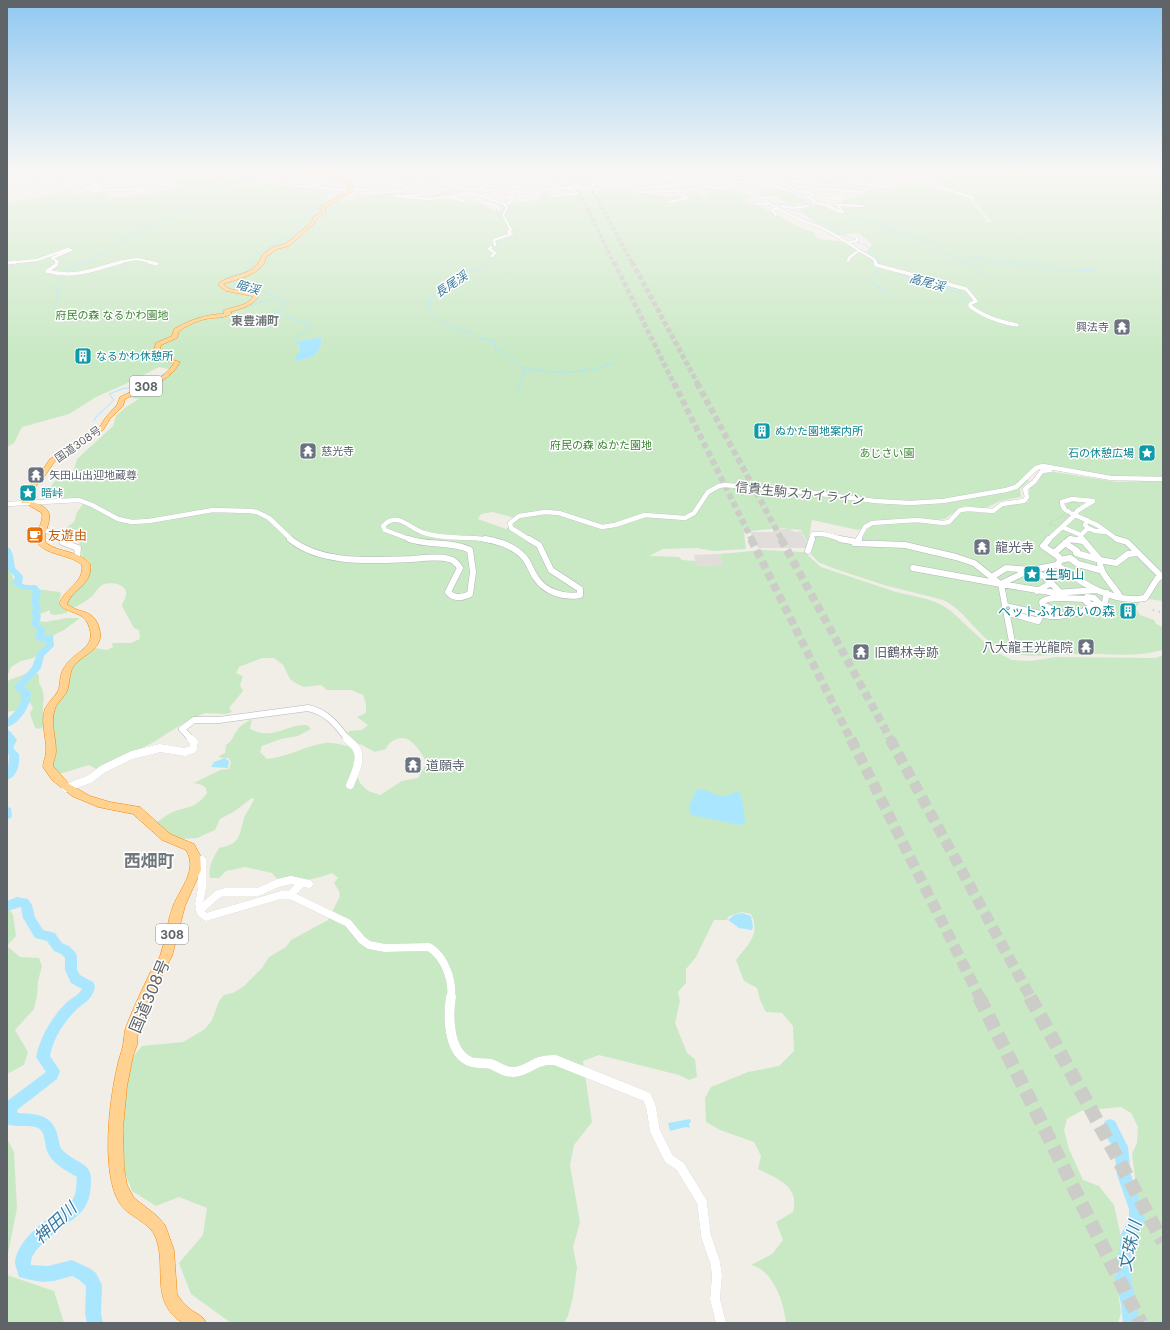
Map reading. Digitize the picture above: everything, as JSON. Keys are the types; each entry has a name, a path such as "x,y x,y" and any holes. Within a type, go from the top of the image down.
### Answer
{"highway":[{"name":"国道308号","path":"77,558 45,547 42,544 40,538 47,515 41,508 25,501 27,493 56,457 102,428 108,418 121,404 122,398 152,383 169,372 177,364 176,362 158,357 156,352 158,344 175,337 176,330 182,325 198,319 225,314 228,310 247,305 256,298 254,295 227,290 221,285 222,283 252,272 263,263 264,256 275,248 286,246 296,236 304,231"},
{"path":"77,558 86,564 86,573 81,583 65,596 63,604 68,609 86,614 92,623 96,640 94,645 79,655 70,664 65,674 65,682 62,692 50,710 48,732 51,753 48,767 56,779 74,793 102,804 136,810 166,837 190,847 196,861"},
{"name":"国道308号","path":"196,861 193,878 180,905 166,957 132,1028 130,1045 126,1055 119,1096 116,1167 120,1189 124,1198 131,1206 150,1218 159,1227 164,1237 169,1292 174,1306 183,1314 198,1323"}],"street":[{"path":"495,246 494,240 512,234 508,232 510,231"},
{"path":"826,231 844,240 858,251 867,254 875,260 878,265 966,289 976,301 970,304 970,306 979,313 1002,322 1017,325"},
{"path":"835,236 846,239 851,243 857,241 858,238"},
{"path":"491,247 489,249 495,253 492,256"},
{"path":"7,263 37,260 68,249 71,250 52,258 57,261 56,264 47,271 65,276 75,276 89,270 139,259 145,259 150,263 156,264"},
{"path":"848,260 858,251"},
{"name":"信貴生駒スカイライン","path":"7,504 79,500 88,502 120,520 131,522 145,522 209,510 257,512 263,515 297,544 320,553 354,559 438,558 454,560 460,568 448,592 452,596 467,596 471,592 472,566 470,550 460,545 425,543 384,530 384,524 392,521 402,521 425,534 472,536 500,542 524,556 542,585 572,597 580,595 580,589 551,570 539,545 511,528 510,523 515,518 540,512 554,513 602,527 615,525 645,515 685,518 694,513 708,492 719,486 725,485 893,502 943,501 1016,487 1036,468 1043,466 1108,478 1147,480 1163,479"},
{"path":"851,542 857,542 865,527 872,523 917,520 943,523 949,522 960,510 969,509 993,511 1002,504 1024,501 1027,497 1025,490 1035,481 1038,474 1043,470 1061,471 1109,480 1147,480"},
{"path":"1058,563 1059,556 1043,546 1054,533 1075,515 1077,511 1093,502 1082,499 1067,500 1062,502 1062,505 1065,510 1075,515 1087,520 1119,540 1127,542 1162,576 1157,579 1145,598 1130,601 1098,590 1076,579 1058,563"},
{"path":"1087,520 1085,525 1088,528 1095,531 1107,532"},
{"path":"1062,527 1081,535"},
{"path":"1081,535 1088,528"},
{"path":"42,530 60,535 62,537 62,542 78,548 77,558"},
{"path":"808,551 813,534 825,532 851,542 862,544 905,545 949,555 974,563 1001,584 1014,647"},
{"path":"1081,535 1080,536 1083,541 1100,560 1100,570"},
{"path":"1054,553 1070,540 1083,541"},
{"path":"1065,543 1076,552 1100,560 1116,563 1128,554 1138,553"},
{"path":"1001,584 1020,574 1058,563 1070,558 1076,552 1089,548"},
{"path":"1070,558 1078,564 1100,570 1113,584 1120,597"},
{"path":"913,568 1037,591 1057,593 1098,590"},
{"path":"992,577 1006,568 1031,570 1041,574 1052,583 1058,590 1057,593"},
{"path":"1037,591 1052,583"},
{"path":"1059,616 1055,611 1043,605 1042,602 1045,599 1085,599 1086,602 1104,606 1107,593"},
{"path":"1005,606 1011,608 1009,613 1038,621 1041,614 1059,616 1081,612 1096,605"},
{"path":"66,788 90,779 103,769 132,755 160,748 185,752 191,750 195,746 194,742 182,729 188,722 194,720 218,720 308,708 316,709 330,717 356,747 358,762 350,785"},
{"path":"196,861 202,860 202,888 199,904 201,913 206,917 281,895 290,895 348,922 353,926 360,939 372,946 429,947 434,949 439,954 451,988 448,1010 449,1022 456,1048 464,1059 475,1064 487,1063 506,1071 514,1072 543,1060 555,1060 647,1096 651,1107 655,1131 669,1159 680,1166 702,1202 706,1237 716,1268 715,1299 721,1323"},
{"path":"200,910 218,894 224,892 258,892 272,885 286,881 298,881 305,883 290,895"}],"shaded area":[{"path":"778,529 790,529 795,532 801,531 806,542 808,542 806,548 758,548 750,532 773,532"},
{"path":"720,554 722,565 696,566 694,555"}],"green space":[{"path":"7,231 811,231 814,232 817,239 839,241 867,252 872,244 858,233 836,235 830,231 1163,231 1163,478 1108,477 1067,468 1037,466 1023,476 1029,481 1020,489 1021,497 1000,501 986,508 986,510 968,506 961,507 945,519 908,518 873,523 858,530 812,520 808,542 801,530 779,528 744,532 746,549 713,551 697,548 663,549 649,556 679,557 682,560 695,561 697,566 722,565 720,554 762,550 804,552 821,567 896,592 927,599 940,604 951,611 993,650 1012,660 1031,661 1056,657 1156,658 1163,655 1163,1323 1147,1323 1132,1312 1126,1279 1132,1235 1139,1225 1139,1208 1132,1154 1137,1143 1138,1127 1131,1113 1121,1107 1081,1111 1067,1119 1064,1130 1069,1149 1083,1180 1099,1186 1114,1205 1121,1237 1120,1255 1115,1272 1121,1313 1118,1323 786,1323 783,1306 776,1288 765,1273 759,1268 751,1265 772,1254 783,1240 776,1222 793,1212 793,1196 786,1184 758,1169 761,1156 754,1142 720,1130 706,1122 705,1098 711,1087 748,1072 779,1066 794,1051 793,1026 782,1013 766,1012 760,1000 757,988 744,981 736,960 752,939 755,928 751,914 742,912 729,916 727,920 714,920 696,957 686,969 686,983 678,992 680,1001 675,1023 687,1053 695,1059 697,1077 689,1080 679,1075 599,1055 583,1061 592,1122 574,1145 570,1165 580,1222 573,1247 577,1268 573,1297 568,1316 564,1323 231,1323 191,1294 179,1263 203,1235 207,1208 179,1197 156,1206 132,1191 124,1170 124,1094 131,1059 142,1046 183,1042 205,1029 212,1020 219,1001 224,995 233,993 244,986 262,968 269,957 286,947 291,940 328,920 340,896 334,883 338,878 332,873 318,878 305,880 278,880 272,873 245,867 226,871 219,878 210,878 210,866 219,848 231,844 238,839 244,818 254,799 252,798 235,811 220,819 215,830 197,838 180,839 171,835 156,823 169,814 190,807 202,799 207,793 206,788 202,785 194,783 220,770 229,769 231,763 229,758 221,758 219,756 225,753 226,745 230,742 236,731 252,719 250,729 259,732 273,733 299,725 307,725 311,729 298,736 281,739 262,746 260,752 267,759 325,743 335,743 351,747 355,756 353,765 360,783 368,791 380,795 402,781 418,778 427,763 415,745 407,739 402,738 395,740 390,743 386,749 375,752 360,744 355,744 347,735 349,731 362,730 368,725 357,717 366,713 366,704 363,695 351,690 327,690 321,685 304,687 290,679 283,665 274,658 262,658 239,667 236,673 243,676 240,685 243,691 229,708 232,712 226,714 205,713 187,721 152,743 98,770 89,765 56,775 53,770 53,710 68,688 68,675 78,659 95,648 107,650 113,647 112,643 131,643 140,639 139,630 134,628 122,606 126,592 122,586 112,583 102,585 92,596 81,604 73,608 67,605 66,600 92,568 81,553 81,546 79,542 75,538 64,535 60,532 74,522 77,512 84,503 63,499 60,494 47,495 54,482 63,476 73,473 77,459 113,426 116,416 126,407 139,399 127,397 173,370 159,367 96,397 69,414 22,427 14,443 7,447","holes":["321,337 320,347 314,356 296,361 300,351 299,344 295,342","493,512 518,519 506,529 478,519 481,514"]},
{"path":"1048,471 1117,482 1163,480 1163,601 1147,599 1141,600 1136,608 1140,615 1154,620 1156,624 1163,627 1163,650 1130,655 1075,654 1034,656 1010,653 992,644 959,611 943,600 884,585 835,569 818,562 811,554 815,537 818,534 861,541 868,529 885,522 920,521 950,523 964,510 994,513 1002,506 1028,502 1030,488 1038,482 1041,474"},
{"path":"7,557 10,562 8,568 18,587 60,592 61,595 58,604 67,610 67,613 55,615 50,614 50,610 40,614 33,612 34,620 45,622 67,618 80,618 64,630 54,635 43,651 33,658 21,661 11,667 7,677"},
{"path":"30,672 37,673 39,676 39,683 43,694 44,726 40,729 35,728 30,714 33,707 29,702 21,705 19,710 7,712 7,681"},
{"path":"7,910 10,910 13,915 16,936 7,946"},
{"path":"7,946 20,957 39,958 42,966 34,1009 15,1030 28,1052 24,1065 7,1074"},
{"path":"7,1139 14,1152 17,1208 7,1259"},
{"path":"7,1275 54,1291 64,1323 7,1323"}],"water":[{"path":"321,337 321,345 314,356 296,361 295,357 300,351 299,345 295,342"},
{"path":"225,758 229,761 228,768 211,767 214,762"},
{"path":"701,789 723,796 739,791 743,804 745,823 739,825 691,815 689,807 696,790"},
{"path":"742,913 751,916 753,926 752,930 739,928 728,920 734,915"},
{"path":"690,1119 690,1128 686,1127 670,1131 668,1123"}],"waterway":[{"path":"54,305 59,298 57,295 59,289 55,287 55,284 65,277 65,272 68,269 111,251 121,240 141,231"},
{"name":"暗渓","path":"274,297 262,291 231,282 226,278 245,272 254,260 257,253 285,238 294,231"},
{"name":"長尾渓","path":"492,247 498,245 498,238 513,231"},
{"name":"高尾渓","path":"836,231 852,238 855,242 866,245 879,260 878,270 871,280 875,286 888,291"},
{"path":"894,231 931,242 951,257 975,258 1059,269 1096,271"},
{"name":"長尾渓","path":"493,251 497,253 485,266 470,271 448,288 432,297 429,300 428,307 437,320 453,328 470,332 476,337 494,341 496,349 515,360 526,372 517,388 520,393"},
{"path":"957,258 974,267 980,275"},
{"name":"高尾渓","path":"896,272 912,279 962,294 962,300"},
{"path":"242,308 273,299 284,300 286,306 276,312 277,315 311,324 303,333 294,338 297,343"},
{"path":"190,325 197,321"},
{"path":"157,357 170,362"},
{"path":"523,367 534,370 568,372 602,367 613,363"},
{"path":"94,421 96,417 114,400 109,394 122,389 145,385 164,374"},
{"name":"神田川","path":"7,550 10,558 10,567 19,576 17,582 18,585 26,588 33,587 37,591 35,602 37,609 35,611 37,616 35,625 42,629 39,637 42,639 50,638 50,646 40,655 36,668 19,687 21,690 26,692 24,706 7,724"},
{"name":"神田川","path":"7,733 12,740 7,749 14,754 14,766 7,776"},
{"name":"神田川","path":"7,906 17,902 24,902 29,918 39,934 51,937 58,947 65,950 71,956 71,970 75,979 89,986 87,994 72,1006 61,1019 46,1044 43,1057 53,1071 52,1075 13,1104 10,1110 12,1119 36,1121 45,1125 49,1129 55,1153 65,1163 82,1172 84,1177 82,1198 78,1205 70,1213 53,1224 39,1236 26,1252 23,1262 25,1271 31,1273 48,1274 72,1268 84,1273 91,1279 94,1285 93,1314 95,1323"},
{"name":"文珠川","path":"1110,1126 1112,1133 1121,1147 1124,1175 1136,1209 1137,1221 1129,1234 1123,1279 1129,1304 1131,1323"}],"tunnel":[{"path":"598,231 614,263"},
{"path":"615,231 632,263"},
{"path":"614,262 674,384"},
{"path":"632,262 698,384"},
{"path":"674,383 752,540"},
{"path":"697,383 782,540"},
{"path":"751,539 851,740"},
{"path":"781,539 891,740"},
{"path":"851,739 980,998"},
{"path":"890,739 1031,998"},
{"path":"979,997 1141,1323"},
{"path":"1030,997 1163,1242"}],"railway":[{"path":"1074,502 1080,506 1068,514 1059,526 1049,525 1050,522 1063,516 1070,503 1074,502"},
{"path":"1153,610 1163,613"}],"place":[{"name":"興法寺","path":"1122,327"},
{"name":"なるかわ休憩所","path":"83,356"},
{"name":"ぬかた園地案内所","path":"762,431"},
{"name":"慈光寺","path":"308,451"},
{"name":"石の休憩広場","path":"1147,453"},
{"name":"矢田山出迎地蔵尊","path":"36,475"},
{"name":"暗峠","path":"28,493"},
{"name":"友遊由","path":"35,535"},
{"name":"龍光寺","path":"982,547"},
{"name":"生駒山","path":"1032,574"},
{"name":"ペットふれあいの森","path":"1128,611"},
{"name":"八大龍王光龍院","path":"1086,647"},
{"name":"旧鶴林寺跡","path":"861,652"},
{"name":"道願寺","path":"413,765"}],"district":[{"name":"東豊浦町","path":"255,320"},
{"name":"西畑町","path":"149,861"}],"park label":[{"name":"府民の森 なるかわ園地","path":"112,315"},
{"name":"府民の森 ぬかた園地","path":"601,445"},
{"name":"あじさい園","path":"887,453"}]}
